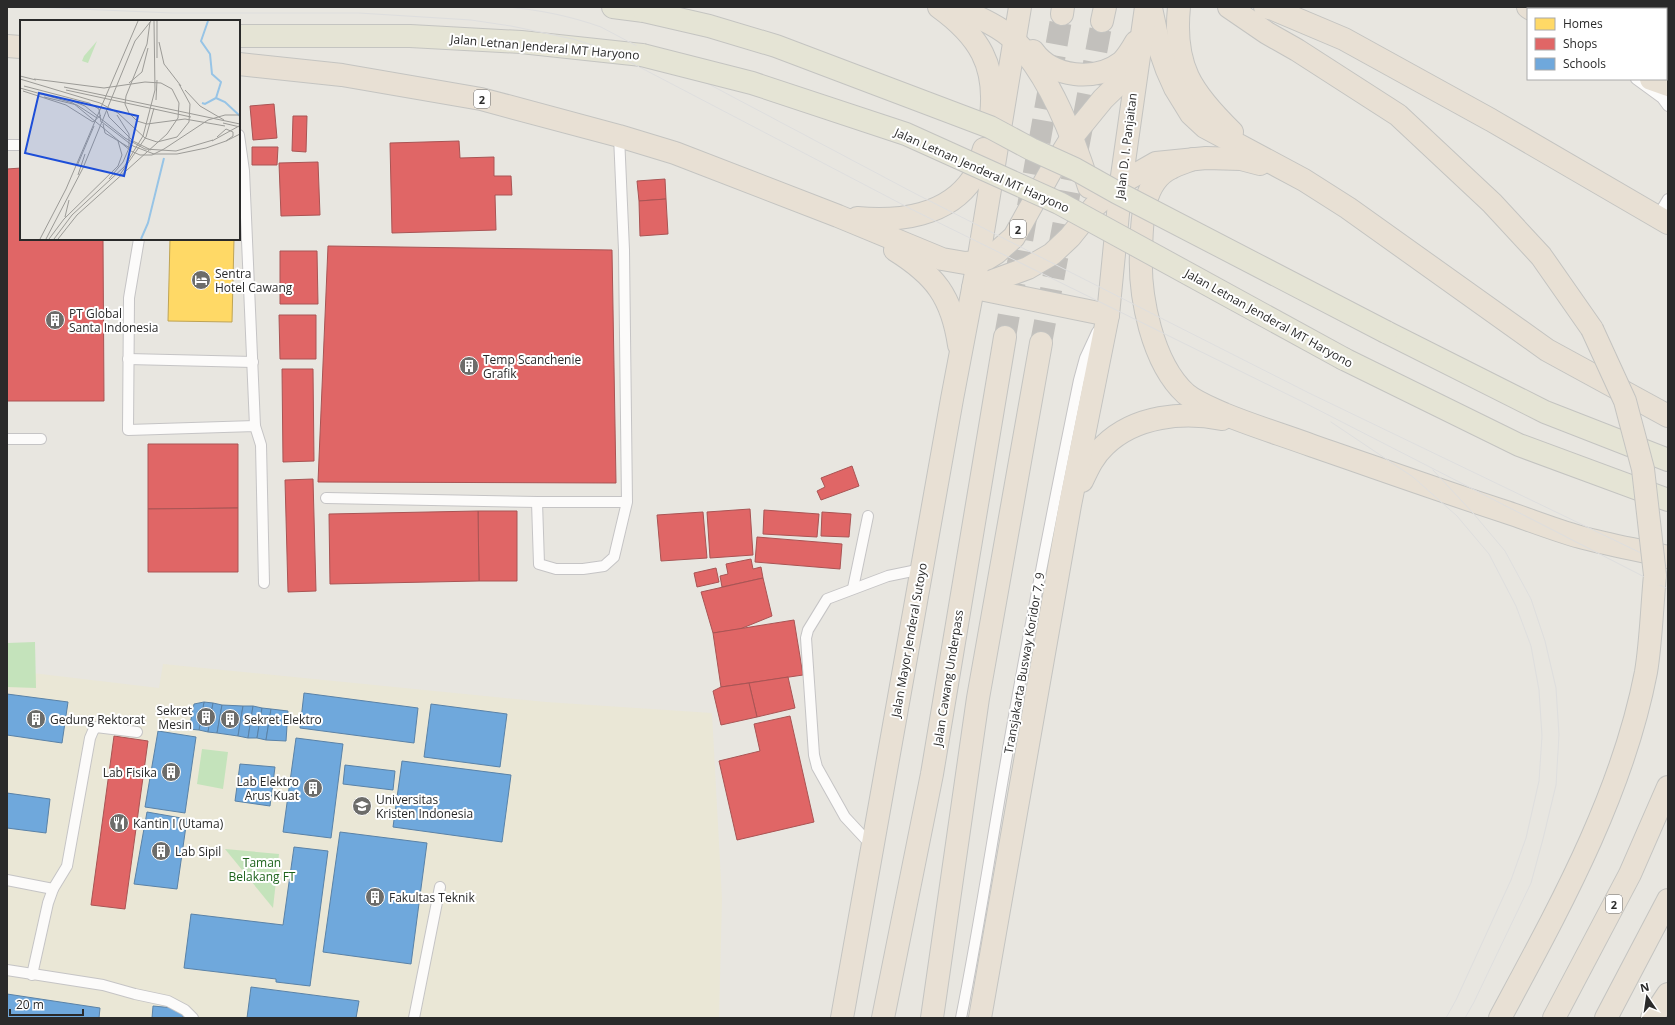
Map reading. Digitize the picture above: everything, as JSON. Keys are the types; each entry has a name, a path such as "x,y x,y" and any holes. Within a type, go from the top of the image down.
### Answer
{"highway":[{"path":"838,216 885,219 911,217 922,214 947,202 959,194 974,176 988,138 992,111 989,72 985,59 972,36 964,26 939,7"},
{"path":"953,7 997,28 1014,40 1040,73 1072,138 1095,206 1105,244 1111,286 1108,315 1070,505 980,1018"},
{"path":"1179,7 1177,43 1180,60 1188,77 1209,110 1254,154"},
{"path":"1229,7 1267,33 1298,50 1398,115 1492,203 1541,256 1592,329 1625,401 1643,469 1655,575 1646,671 1627,749 1606,805 1554,917 1500,1018"},
{"path":"1269,8 1350,43 1491,120 1662,220"},
{"path":"978,262 1020,9"},
{"path":"1020,9 1022,29 1027,42 1036,56 1050,67 1064,72 1080,75 1096,73 1111,68 1122,62 1131,53 1147,13"},
{"path":"1147,13 1175,88 1191,114 1205,127 1304,180 1348,208 1547,350 1668,416"},
{"name":"Jalan D. I. Panjaitan","path":"1111,286 1121,183 1137,66 1147,13"},
{"path":"7,45 20,46"},
{"name":"2","path":"240,64 342,75 481,99 620,136 675,153 838,216 942,259 966,263 978,262 996,253 1014,237 1052,169 1072,138 1103,99 1137,66"},
{"path":"1654,80 1668,85"},
{"path":"973,288 1017,272 1047,257 1070,237 1095,206 1121,183 1156,163 1206,158 1241,159 1280,170 1304,180"},
{"path":"1193,159 1169,168 1158,178 1150,190 1142,220 1140,254 1144,299 1156,344 1174,381 1187,395 1204,405 1248,424 1456,496 1580,537 1668,557"},
{"path":"838,216 915,262 934,280 947,302 954,318 960,356"},
{"name":"Jalan Mayor Jenderal Sutoyo","path":"842,1018 978,262"},
{"path":"973,288 1108,315"},
{"name":"Jalan Cawang Underpass","path":"882,1018 932,774 1005,337"},
{"path":"932,1018 978,698 1041,343"},
{"path":"1070,505 1097,454 1116,436 1129,428 1168,417 1190,416 1214,417 1248,424"},
{"name":"2","path":"1554,1018 1630,874 1668,787"},
{"path":"1606,1018 1668,900"},
{"path":"1652,1018 1668,994"}],"main road":[{"path":"613,7 644,11 709,26 776,46 990,127 1031,149 1075,169 1116,192 1386,332 1545,412 1668,460"},
{"name":"Jalan Letnan Jenderal MT Haryono","path":"240,36 410,36 521,42 642,55 752,83 906,134 1059,203 1344,359 1519,445 1668,500"}],"lane":[{"path":"1637,80 1662,98 1668,106"},
{"path":"537,502 539,564 556,569 583,569 604,566 614,557 627,502 624,250 620,136"},
{"path":"240,142 244,171 255,426 261,445 264,583"},
{"path":"7,145 20,145"},
{"path":"1662,220 1668,199"},
{"path":"139,240 129,298 128,430 255,426"},
{"name":"Transjakarta Busway Koridor 7, 9","path":"961,1018 1043,556 1079,380 1085,358 1093,339 1108,315"},
{"path":"128,359 253,362"},
{"path":"7,439 41,439"},
{"path":"326,498 627,502"},
{"path":"853,588 868,516"},
{"path":"872,846 845,817 817,767 814,748 806,638 808,630 827,599 888,576 922,569"},
{"path":"32,975 48,903 53,889 67,866 90,738 93,731 96,727 137,732"},
{"path":"7,880 53,889"},
{"path":"414,1018 440,887"},
{"path":"7,970 103,985 168,1002 185,1010 193,1018"}],"shaded area":[{"name":"Universitas Kristen Indonesia","path":"163,664 546,702 712,713 722,899 719,1018 7,1018 7,670 159,688"}],"green space":[{"path":"35,642 36,688 7,687 7,643"},
{"path":"202,749 228,752 223,789 197,784"},
{"name":"Taman Belakang FT","path":"225,849 279,854 273,908"}],"building: Homes":[{"name":"Sentra Hotel Cawang","path":"170,240 234,240 232,322 168,321"}],"building: Shops":[{"path":"274,104 277,138 253,140 250,106"},
{"path":"293,116 307,116 306,152 292,151"},
{"path":"459,141 460,158 494,157 494,176 511,176 512,195 495,195 496,230 392,233 390,143"},
{"path":"252,147 278,147 277,165 252,165"},
{"path":"318,162 320,215 281,216 279,163"},
{"name":"PT Global Santa Indonesia","path":"20,168 20,240 103,240 104,401 7,401 7,169"},
{"path":"665,179 666,199 639,201 637,181"},
{"path":"666,199 668,234 640,236 639,201"},
{"name":"Temp Scanchenie Grafik","path":"328,246 612,250 616,483 318,482"},
{"path":"280,251 317,251 318,304 280,304"},
{"path":"279,315 316,315 316,359 280,359"},
{"path":"282,369 313,369 314,461 283,462"},
{"path":"148,444 238,444 238,508 148,509"},
{"path":"852,466 859,486 821,500 817,491 825,487 821,478"},
{"path":"313,479 316,591 288,592 285,480"},
{"path":"238,508 238,572 148,572 148,509"},
{"path":"750,509 753,555 710,558 707,512"},
{"path":"764,510 819,514 817,537 763,534"},
{"path":"478,511 517,511 517,581 479,581"},
{"path":"478,511 479,581 330,584 329,514"},
{"path":"703,512 707,558 661,561 657,515"},
{"path":"822,512 851,514 849,537 821,536"},
{"path":"757,537 842,544 840,569 755,562"},
{"path":"751,559 753,569 761,567 763,578 722,587 720,576 728,574 726,564"},
{"path":"716,568 719,582 697,587 694,573"},
{"path":"763,578 772,616 740,629 713,633 701,592"},
{"path":"794,620 803,675 721,687 713,633"},
{"path":"788,677 795,708 757,717 749,683"},
{"path":"749,683 757,717 721,725 713,691 721,687"},
{"path":"790,716 814,822 737,840 719,761 760,751 754,724"},
{"name":"Kantin I (Utama)","path":"114,736 148,741 125,909 91,905"}],"building: Schools":[{"path":"304,693 418,708 414,743 300,728"},
{"name":"Gedung Rektorat","path":"7,694 68,702 62,743 7,735"},
{"name":"Sekret Mesin","path":"204,702 213,703 208,732 199,730"},
{"path":"204,702 199,730 189,729 194,704"},
{"path":"213,703 222,705 217,733 208,732"},
{"path":"431,704 507,714 500,767 424,757"},
{"name":"Sekret Elektro","path":"222,705 243,706 238,736 217,733"},
{"path":"243,706 253,706 248,738 238,736"},
{"path":"253,706 262,708 257,738 248,738"},
{"path":"262,708 271,709 266,740 257,738"},
{"path":"271,709 288,711 286,741 266,740"},
{"name":"Lab Fisika","path":"158,731 196,737 185,813 145,807"},
{"name":"Lab Elektro Arus Kuat","path":"296,738 343,744 331,838 283,832"},
{"path":"402,761 511,775 502,842 393,827"},
{"path":"240,764 275,767 270,806 235,801"},
{"path":"345,765 395,771 393,790 343,784"},
{"path":"7,793 50,799 46,833 7,828"},
{"name":"Lab Sipil","path":"147,812 187,819 177,889 134,884"},
{"name":"Fakultas Teknik","path":"340,832 427,843 411,964 323,952"},
{"path":"294,847 328,851 310,986 276,982 276,979 184,968 191,914 283,925"},
{"path":"251,987 359,1001 356,1018 247,1018"},
{"path":"7,994 100,1008 99,1018 7,1018"},
{"path":"153,1006 184,1009 183,1018 152,1018"}],"tunnel":[{"path":"1005,337 1062,14"},
{"path":"1041,343 1102,21"}],"tram line":[{"path":"33,7 172,13 359,13 471,20 511,26 573,39 605,49 911,209 1301,401 1668,589"},
{"path":"508,7 555,14 601,27 916,194 1309,393 1668,566"},
{"path":"1331,422 1413,477 1457,516 1489,554 1516,606 1531,646 1539,690 1542,736 1539,781 1526,838 1511,880 1456,1000 1446,1018"},
{"path":"1433,470 1473,513 1505,551 1531,599 1545,641 1556,688 1559,735 1556,785 1531,883 1465,1018"}],"place":[{"name":"Sentra Hotel Cawang","path":"201,280"},
{"name":"PT Global Santa Indonesia","path":"55,320"},
{"name":"Temp Scanchenie Grafik","path":"469,366"},
{"name":"Sekret Mesin","path":"206,717"},
{"name":"Gedung Rektorat","path":"36,719"},
{"name":"Sekret Elektro","path":"230,719"},
{"name":"Lab Fisika","path":"171,772"},
{"name":"Lab Elektro Arus Kuat","path":"313,788"},
{"name":"Universitas Kristen Indonesia","path":"362,806"},
{"name":"Kantin I (Utama)","path":"119,823"},
{"name":"Lab Sipil","path":"161,851"},
{"name":"Fakultas Teknik","path":"375,897"}]}
